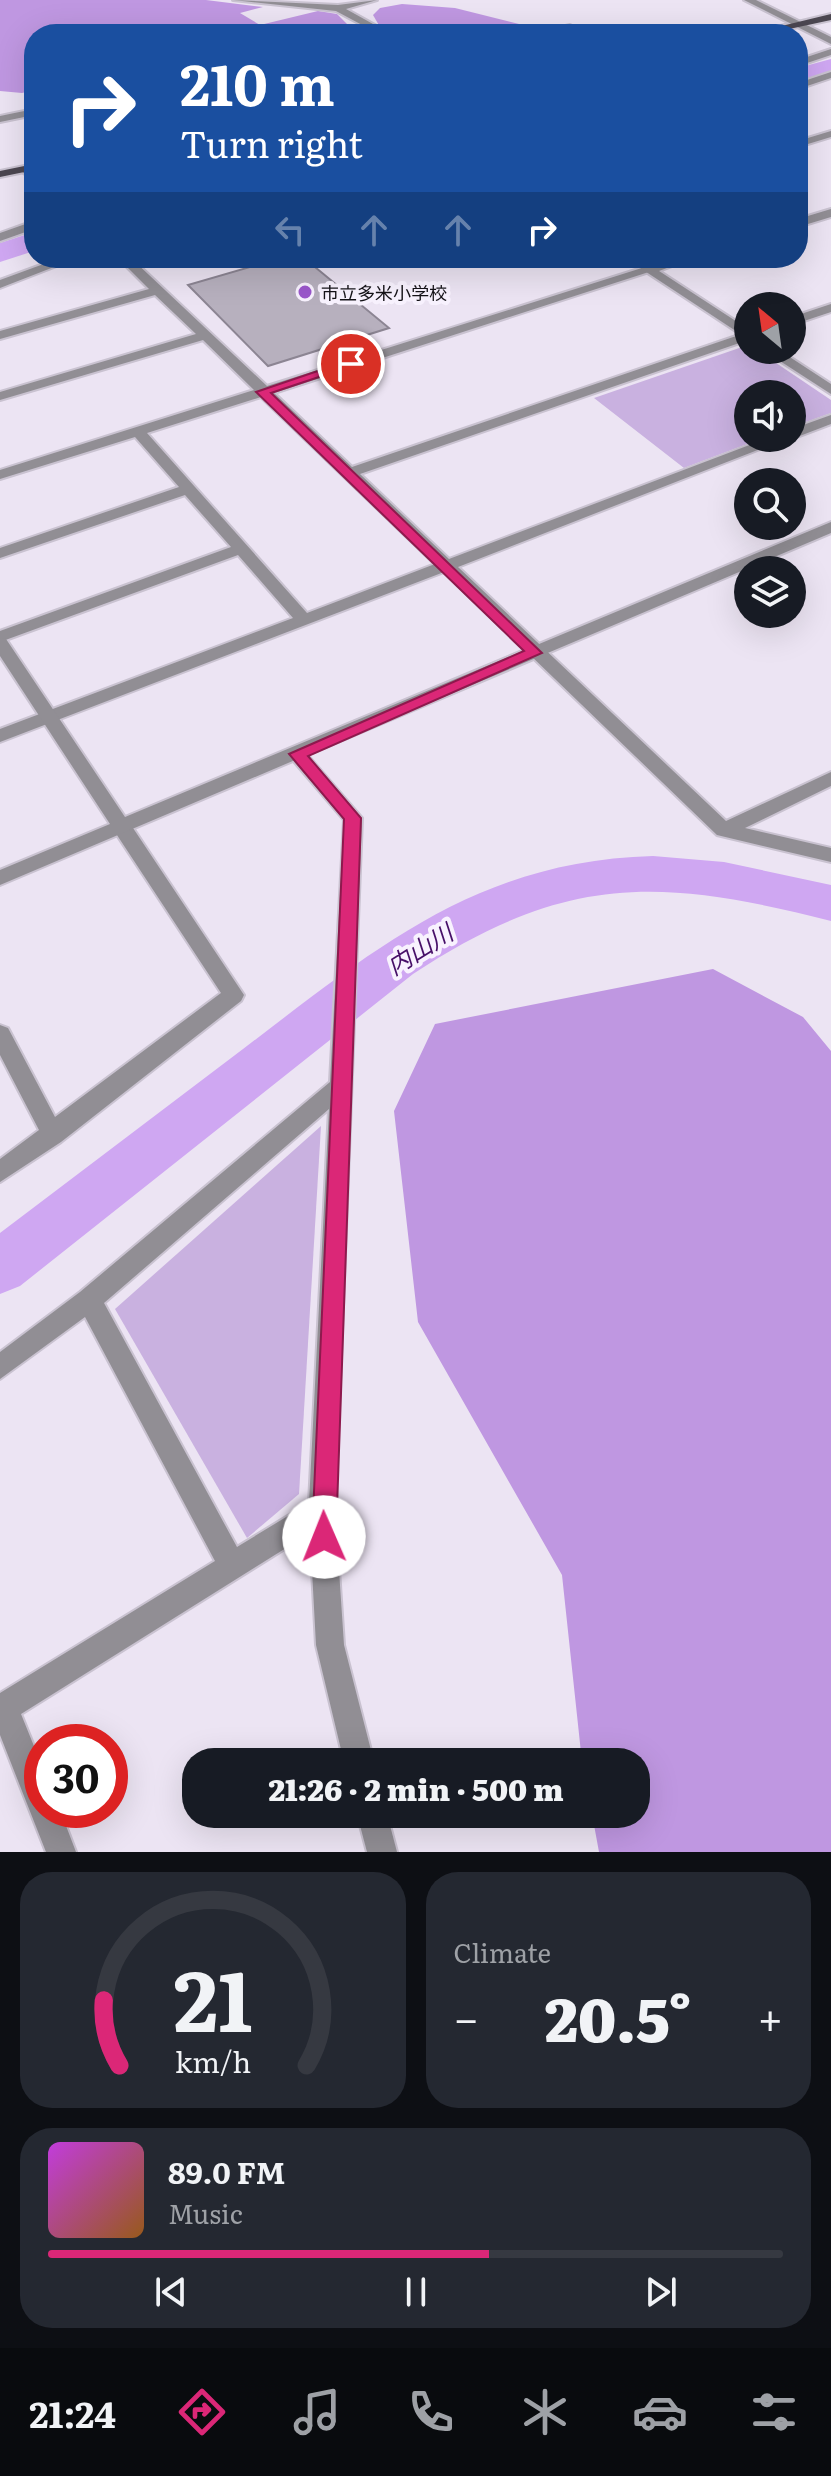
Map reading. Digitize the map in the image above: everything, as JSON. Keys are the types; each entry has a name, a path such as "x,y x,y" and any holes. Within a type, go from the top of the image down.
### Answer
{"main road":[{"path":"803,24 831,17"},
{"path":"0,174 24,172"}],"street":[{"path":"238,0 338,8 372,0"},
{"path":"277,5 299,0"},
{"path":"754,1 797,24"},
{"path":"338,8 368,24"},
{"path":"808,30 831,41"},
{"path":"808,60 831,52"},
{"path":"808,83 831,75"},
{"path":"0,119 24,114"},
{"path":"808,141 831,134"},
{"path":"808,220 831,213"},
{"path":"0,237 24,229"},
{"path":"0,282 32,268"},
{"path":"0,282 41,268"},
{"path":"135,268 534,653 724,830 831,855"},
{"path":"646,268 734,327"},
{"path":"0,475 655,268"},
{"path":"0,335 158,290"},
{"path":"806,316 831,308"},
{"path":"0,396 203,336"},
{"path":"347,474 734,341"},
{"path":"791,364 831,390"},
{"path":"806,429 831,419"},
{"path":"138,432 304,620"},
{"path":"0,736 744,452"},
{"path":"0,553 188,489"},
{"path":"0,878 831,527"},
{"path":"0,637 241,549"},
{"path":"0,643 234,995 53,1135 0,1172"},
{"path":"297,754 353,818 322,1510 330,1645 356,1748"},
{"path":"724,830 831,778"},
{"path":"2,1044 53,1135"},
{"path":"0,1367 89,1300 343,1084"},
{"path":"89,1300 233,1566"},
{"path":"24,1761 2,1709 322,1510"},
{"path":"52,1828 61,1852"},
{"path":"376,1828 382,1852"}],"shaded area":[{"path":"0,0 206,0 263,7 240,13 258,24 24,24 24,92 0,91"},
{"path":"402,4 455,8 519,24 378,24 373,15 380,8"},
{"path":"318,11 337,14 347,24 264,24"},
{"path":"734,350 734,364 778,364 801,380 734,380 734,449 684,468 594,398"},
{"path":"806,383 831,400 831,413 806,422"},
{"path":"713,969 803,1017 831,1051 831,1852 599,1852 595,1828 650,1828 650,1748 581,1748 562,1575 418,1322 394,1111 435,1024"},
{"path":"321,1126 299,1494 247,1538 115,1309"}],"building":[{"path":"246,268 316,268 389,328 268,366 188,285"}],"waterway":[{"path":"808,73 831,66"},
{"path":"0,253 24,245"},
{"name":"内山川","path":"0,1267 362,985 431,938 505,901 544,887 580,879 653,874 724,880 831,903"}],"place":[{"name":"市立多米小学校","path":"305,292"}],"route":[{"path":"324,1537 322,1510 353,818 297,754 534,653 262,392 351,364"}]}
